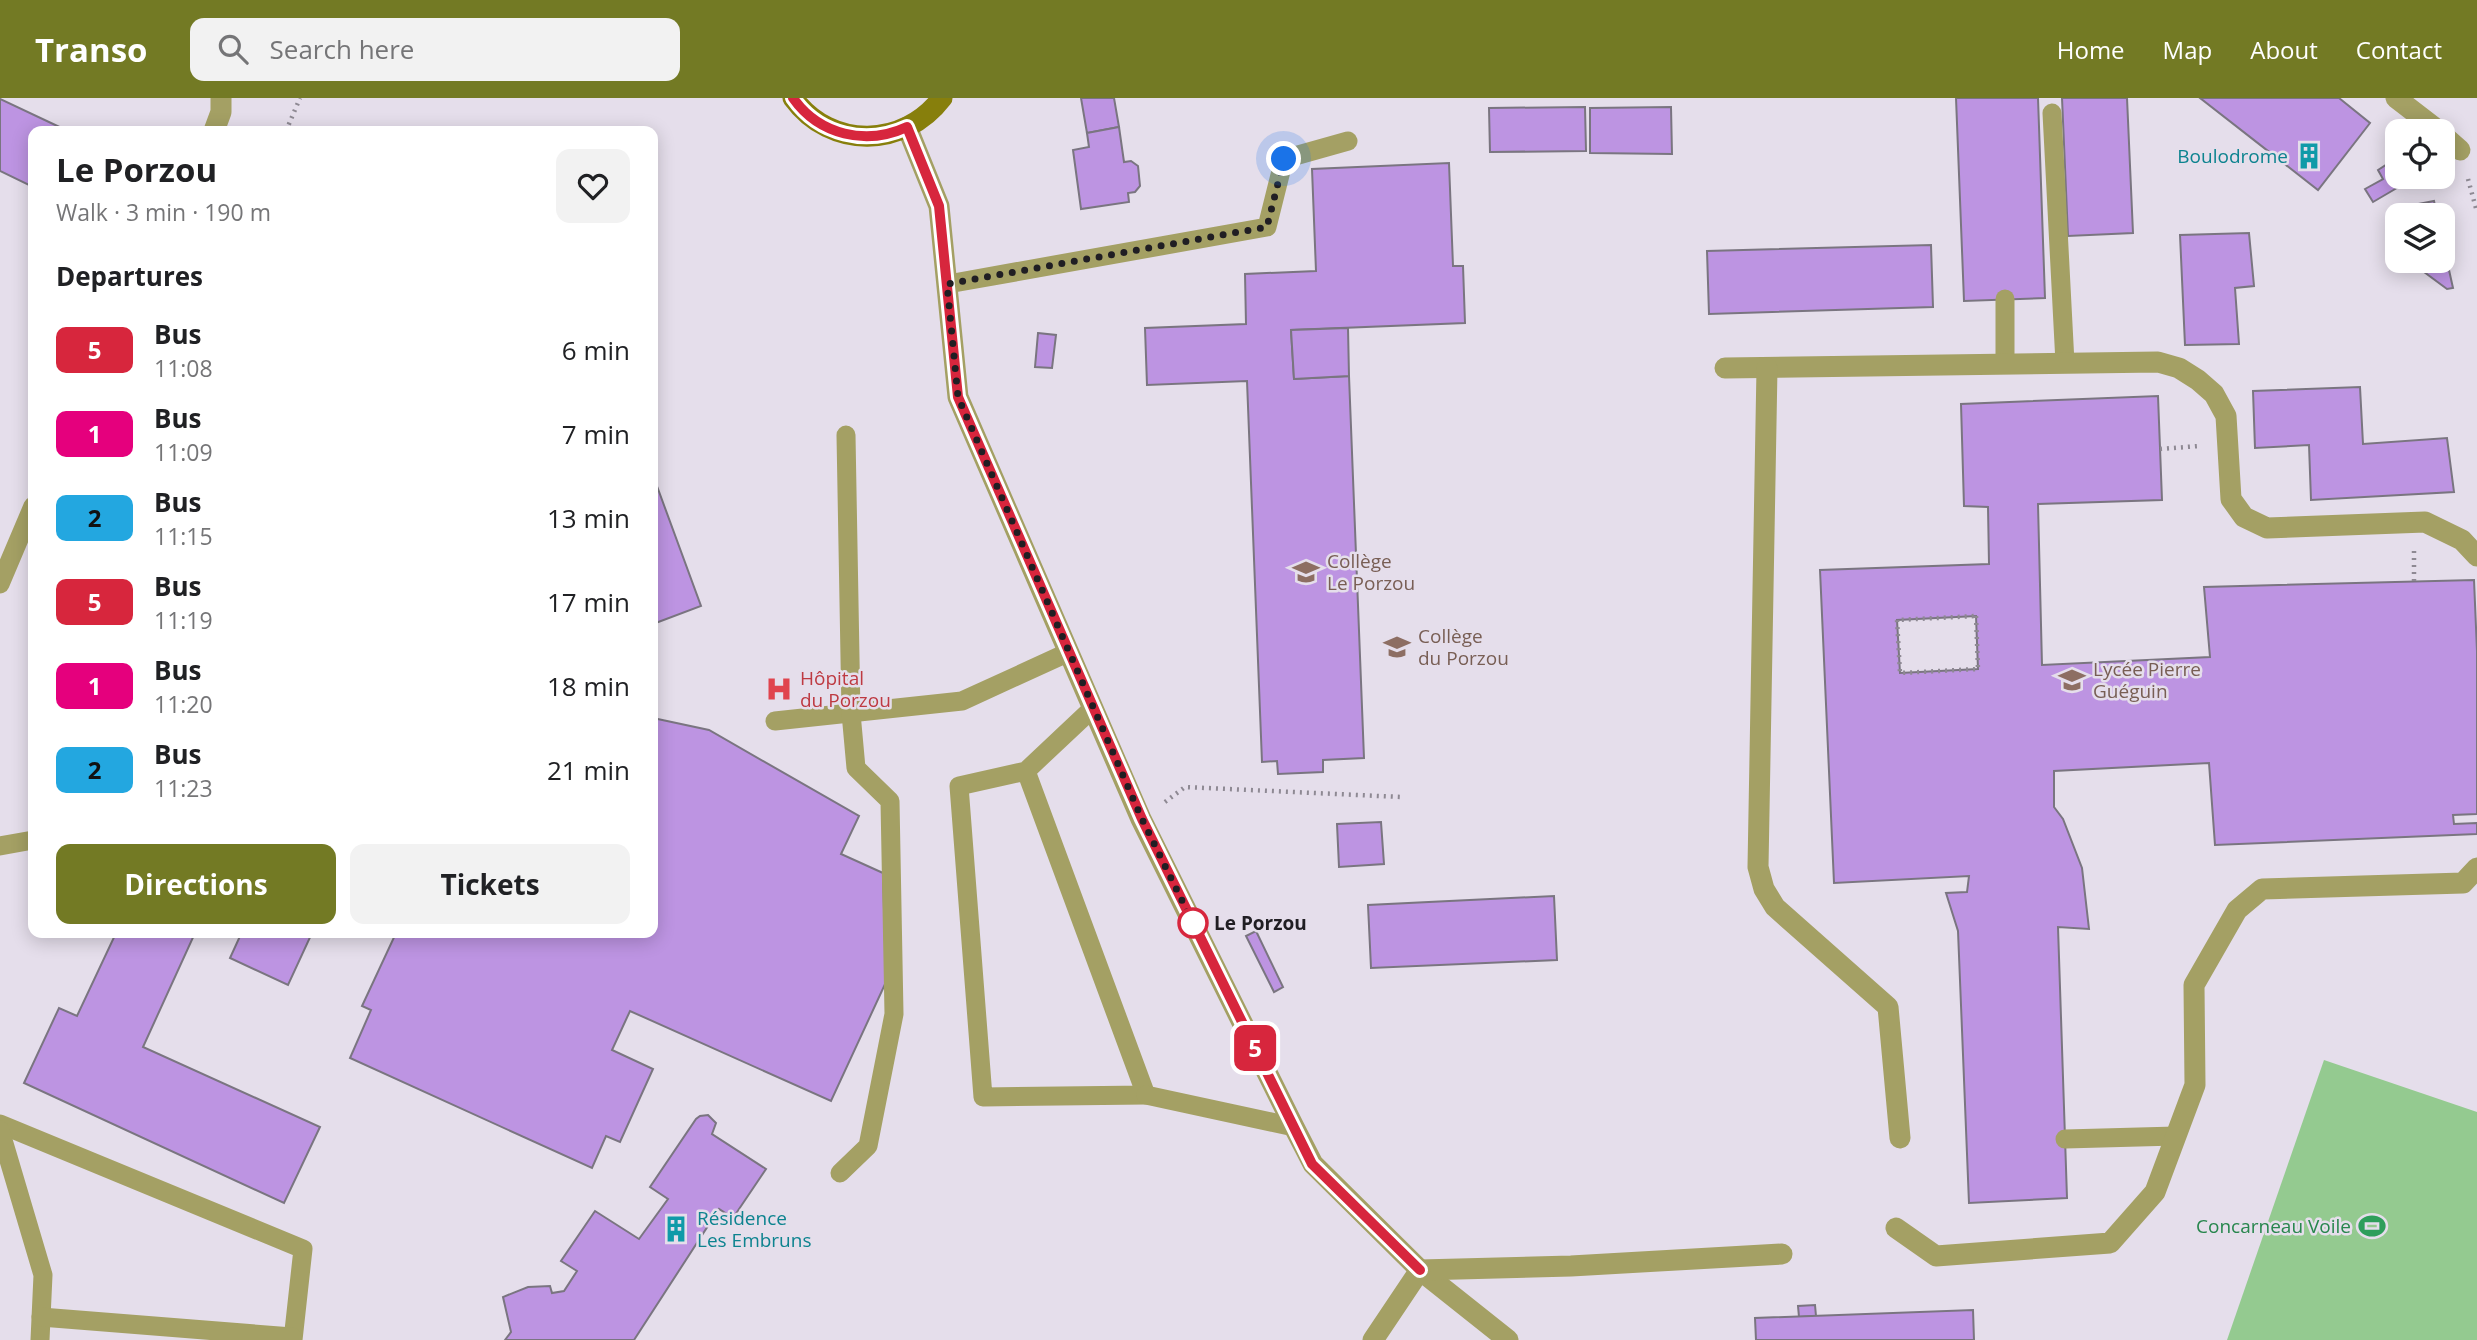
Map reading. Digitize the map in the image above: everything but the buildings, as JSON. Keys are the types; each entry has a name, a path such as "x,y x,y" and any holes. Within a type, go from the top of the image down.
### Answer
{"main road":[{"path":"793,98 802,111 828,129 858,137 890,135 919,122 942,98"}],"street":[{"path":"216,126 221,112 221,98"},
{"path":"2396,98 2423,119"},
{"path":"907,127 939,206 958,397 1142,819 1312,1164 1420,1270 1508,1340"},
{"path":"2455,146 2460,150"},
{"path":"1725,368 2158,362 2179,368 2199,380 2214,394 2226,416 2231,499 2244,517 2267,528 2425,522 2462,540 2477,556"},
{"path":"1768,368 1758,867 1764,890 1775,907 1888,1007 1900,1138"},
{"path":"1896,1228 1936,1256 2110,1244 2155,1192 2196,1085 2194,985 2236,910 2262,889 2463,883 2477,868"},
{"path":"1420,1270 1571,1266 1783,1254"},
{"path":"1373,1340 1420,1270"}],"lane":[{"path":"2052,113 2065,363"},
{"path":"947,284 1267,227 1284,159 1348,141"},
{"path":"2005,299 2006,364"},
{"path":"840,1173 868,1146 894,1014 890,801 856,768 851,713 846,435"},
{"path":"0,584 28,518"},
{"path":"775,721 962,701 1069,652"},
{"path":"1093,708 1026,771 959,786 984,1097 1146,1095 1294,1126"},
{"path":"1026,771 1146,1095"},
{"path":"0,846 28,841"},
{"path":"0,1124 303,1249 293,1338 41,1317"},
{"path":"0,1130 3,1150 43,1275 40,1340"},
{"path":"2066,1139 2176,1136"}],"path":[{"path":"288,126 300,98"},
{"path":"2160,449 2228,444"},
{"path":"1976,616 1978,669 1900,673 1898,620 1976,616"},
{"path":"1142,819 1185,787 1401,797"}],"green space":[{"name":"Concarneau Voile","path":"2324,1060 2477,1112 2477,1340 2227,1340"}],"bus line":[{"name":"5","path":"793,98 802,111 828,129 858,137 890,135 907,127 939,206 958,397 1142,819 1312,1164 1420,1270"}],"place":[{"name":"Boulodrome","path":"2309,156"},
{"name":"Collège Le Porzou","path":"1306,572"},
{"name":"Collège du Porzou","path":"1397,647"},
{"name":"Lycée Pierre Guéguin","path":"2072,680"},
{"name":"Hôpital du Porzou","path":"779,689"},
{"name":"Le Porzou","path":"1193,923"},
{"name":"Concarneau Voile","path":"2372,1226"},
{"name":"Résidence Les Embruns","path":"676,1229"}],"route":[{"path":"1193,923 1142,819 958,397 947,284 1267,227 1284,159"}]}
